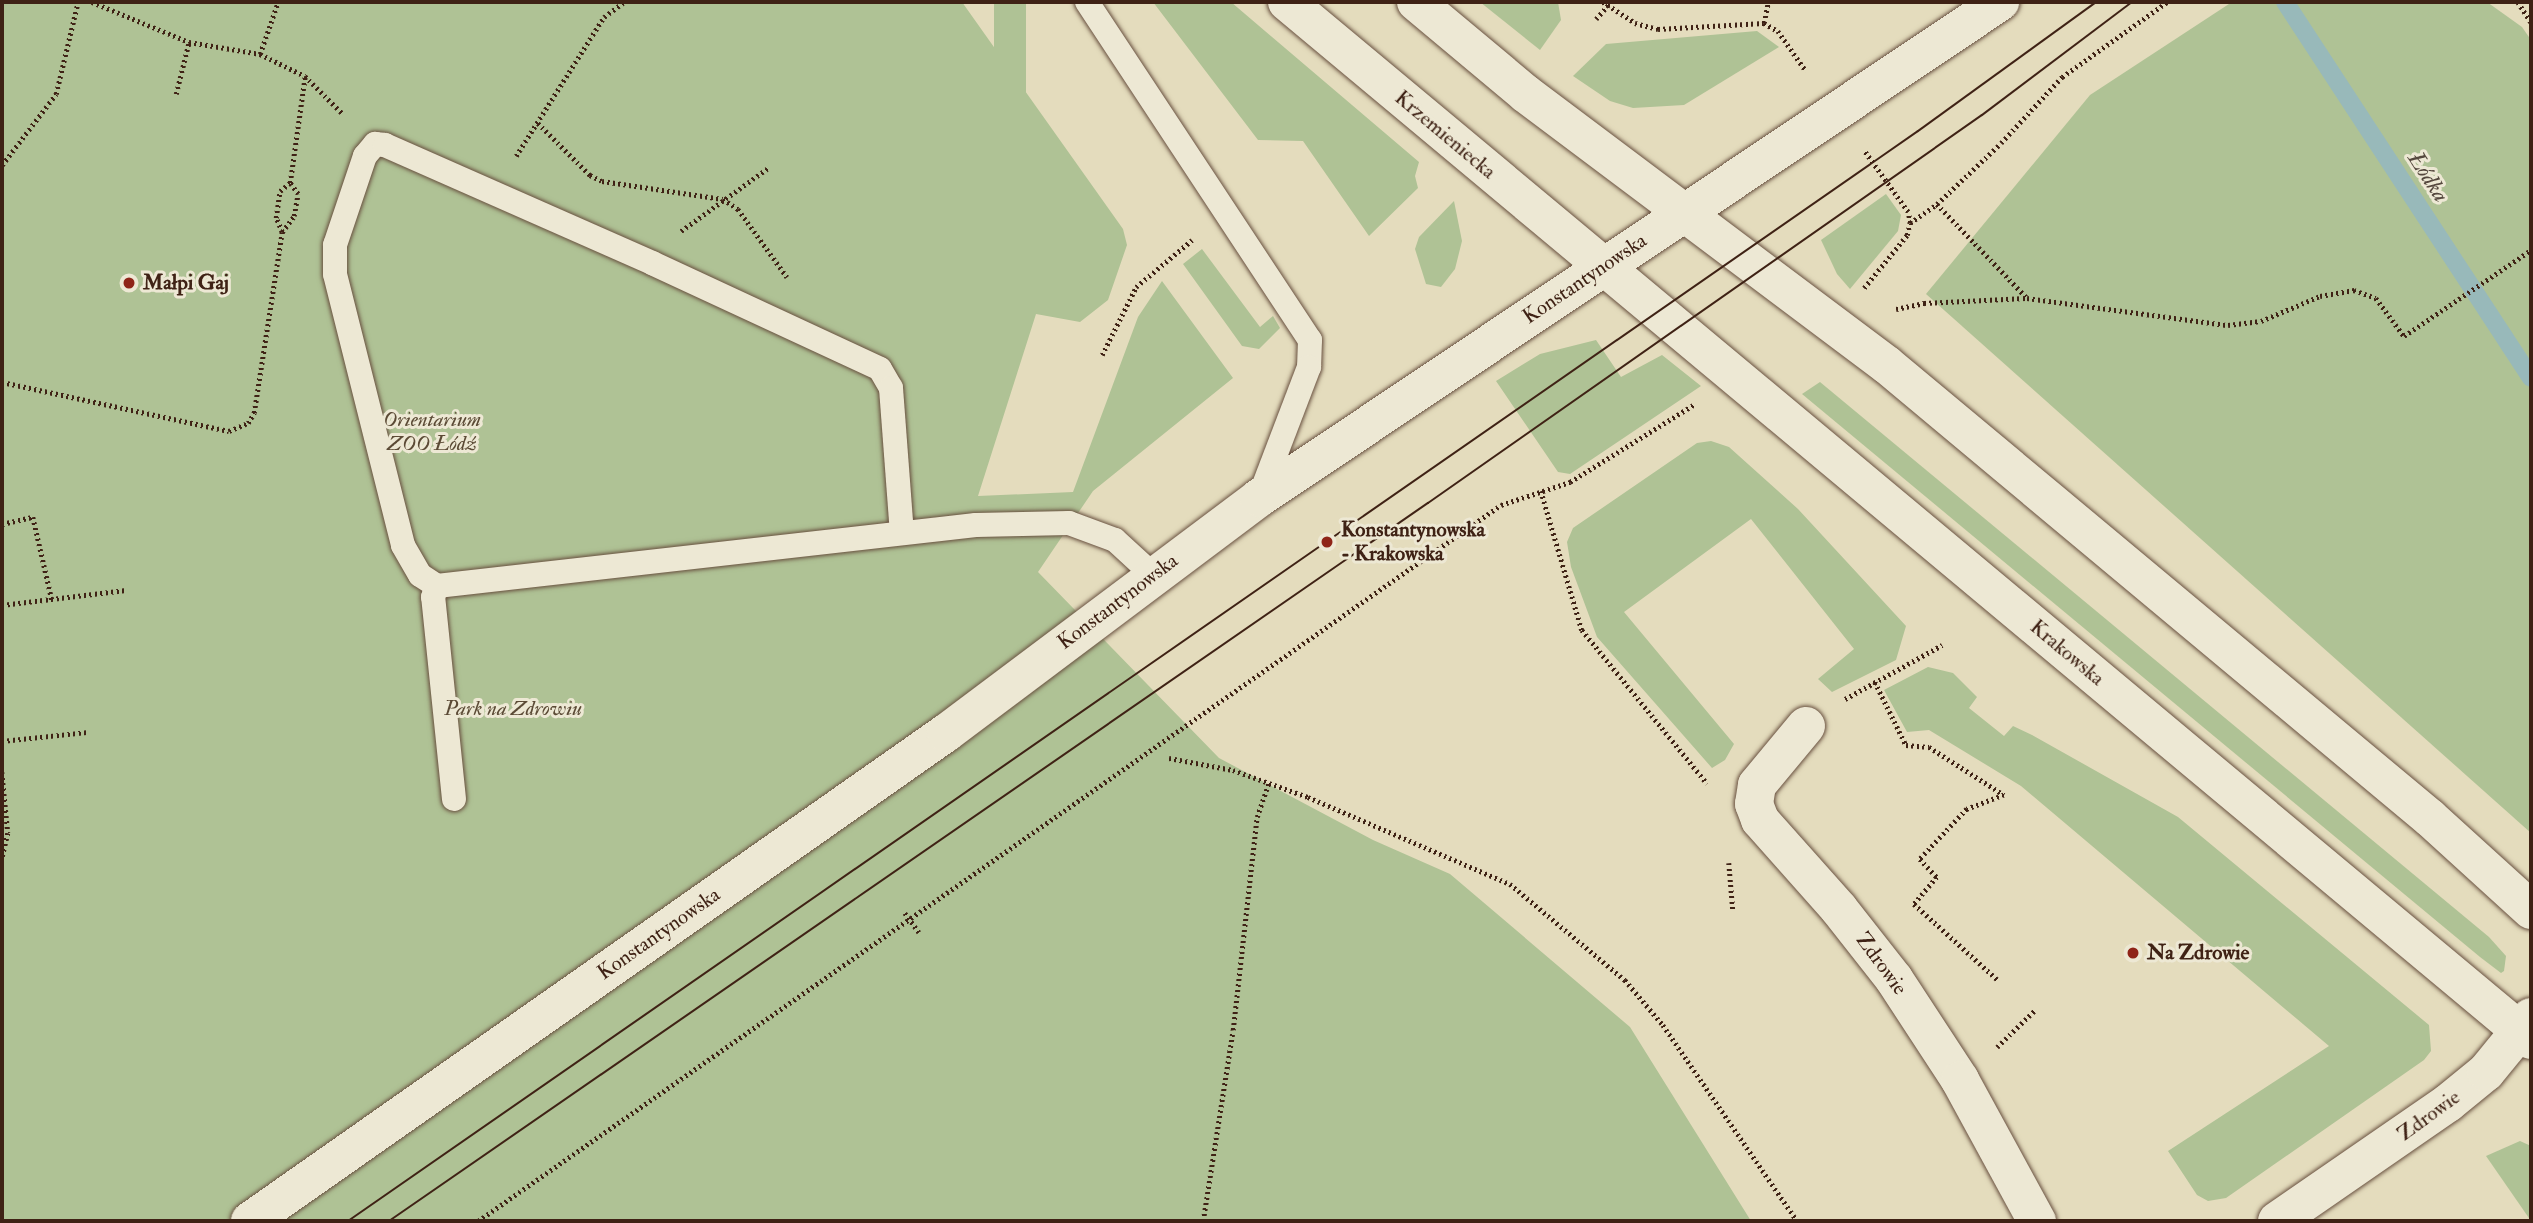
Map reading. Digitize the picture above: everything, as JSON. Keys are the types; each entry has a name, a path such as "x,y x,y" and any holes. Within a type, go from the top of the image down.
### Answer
{"main road":[{"name":"Krzemieniecka","path":"1287,2 1604,267"},
{"path":"1416,2 1527,94 1887,365 2430,818 2531,909"},
{"name":"Konstantynowska","path":"250,1221 946,733 1259,498 2000,2"},
{"name":"Krakowska","path":"1604,267 2527,1029"},
{"name":"Zdrowie","path":"1806,726 1757,785 1754,804 1760,820 1839,909 1894,979 1960,1080 2037,1221"},
{"name":"Zdrowie","path":"2277,1221 2448,1103 2486,1072 2527,1029"}],"lane":[{"path":"1087,2 1259,267 1306,329 1310,340 1309,368 1259,498"},
{"path":"902,533 888,377 652,263 491,191 375,144 365,156 335,245 335,274 402,545 421,575 437,586 976,525 1069,523 1115,540 1153,575"},
{"path":"437,586 433,597 454,799"}],"path":[{"path":"2,165 56,93 78,2"},
{"path":"92,2 190,42 260,54 305,76 375,144"},
{"path":"260,54 278,2"},
{"path":"491,191 538,124 604,17 624,2"},
{"path":"1603,2 1635,23 1658,29 1763,23 1778,31 1791,49"},
{"path":"1763,23 1768,2"},
{"path":"1910,223 1937,204 2062,76 2167,2"},
{"path":"2518,2 2531,21"},
{"path":"1597,19 1609,4"},
{"path":"176,94 190,42"},
{"path":"282,232 275,218 280,191 290,183 305,76"},
{"path":"538,124 590,175 602,181 723,199 738,209 790,282"},
{"path":"1859,144 1908,212 1910,223 1907,235 1862,290"},
{"path":"652,263 665,242 768,168"},
{"path":"2,382 229,431 239,429 254,413 282,232 294,216 298,194 290,183"},
{"path":"1937,204 2027,298"},
{"path":"1887,311 1924,303 2027,298 2228,325 2261,321 2344,290 2365,291 2376,298 2404,336 2531,250"},
{"path":"1102,355 1136,287 1164,260"},
{"path":"478,1221 1501,505 1570,482 1700,401"},
{"path":"1541,491 1582,630 1714,792"},
{"path":"2,524 33,517 52,600"},
{"path":"2,606 126,590"},
{"path":"1806,726 1828,707 1942,645"},
{"path":"1875,682 1906,745 1929,747 2004,795 1967,809 1920,859 1937,877 1914,904 1999,981"},
{"path":"2,741 87,732"},
{"path":"1169,758 1233,770 1269,783 1437,850 1510,884 1571,930 1625,980 1663,1025 1797,1221"},
{"path":"2,772 8,833 2,858"},
{"path":"1203,1221 1233,1030 1257,817 1269,783"},
{"path":"1728,852 1733,911"},
{"path":"905,912 919,932"}],"green space":[{"name":"Park na Zdrowiu","path":"2,2 962,2 1123,229 1127,245 1108,300 1080,322 1036,314 978,496 1073,492 1138,317 1162,281 1233,378 1093,491 1038,572 1219,758 1373,840 1450,874 1630,1027 1751,1221 2,1221"},
{"path":"994,2 1026,2 1026,295 994,295"},
{"path":"1153,2 1231,2 1419,162 1415,176 1418,188 1369,236 1303,141 1258,140"},
{"path":"1480,2 1558,2 1561,20 1540,50"},
{"path":"2232,2 2487,2 2522,27 2531,40 2531,833 1926,294 2090,95"},
{"path":"1757,31 1779,47 1684,105 1633,108 1610,101 1573,76 1606,44"},
{"path":"1886,194 1901,215 1898,231 1850,289 1837,274 1821,240"},
{"path":"1454,201 1462,241 1455,269 1441,287 1426,284 1415,249 1419,237"},
{"path":"1202,249 1260,327 1273,316 1280,328 1259,349 1242,346 1183,264"},
{"path":"1596,340 1621,377 1662,355 1701,386 1570,474 1558,472 1496,381 1540,354"},
{"path":"1820,382 2489,937 2506,956 2504,971 2501,973 2480,957 1802,394"},
{"path":"1711,441 1729,447 1798,509 1906,626 1896,660 1832,692 1818,679 1854,649 1751,519 1624,612 1734,744 1725,760 1712,768 1597,637 1571,567 1567,542 1573,528 1697,443"},
{"path":"1928,667 1953,673 1977,697 1969,708 2004,736 2013,726 2178,817 2429,1025 2431,1051 2424,1060 2226,1198 2208,1201 2197,1195 2168,1151 2329,1046 2021,786 1929,730 1907,732 1884,690"},
{"path":"2520,1141 2531,1146 2531,1221 2486,1156"}],"waterway":[{"name":"Łódka","path":"2285,2 2531,378"}],"tram line":[{"path":"348,1221 1918,131 2096,2"},
{"path":"389,1221 1428,503 1982,115 2132,2"}],"place":[{"name":"Małpi Gaj","path":"129,283"},
{"name":"Konstantynowska - Krakowska","path":"1327,542"},
{"name":"Na Zdrowie","path":"2133,953"}],"park label":[{"name":"Orientarium ZOO Łódź","path":"432,432"}]}
